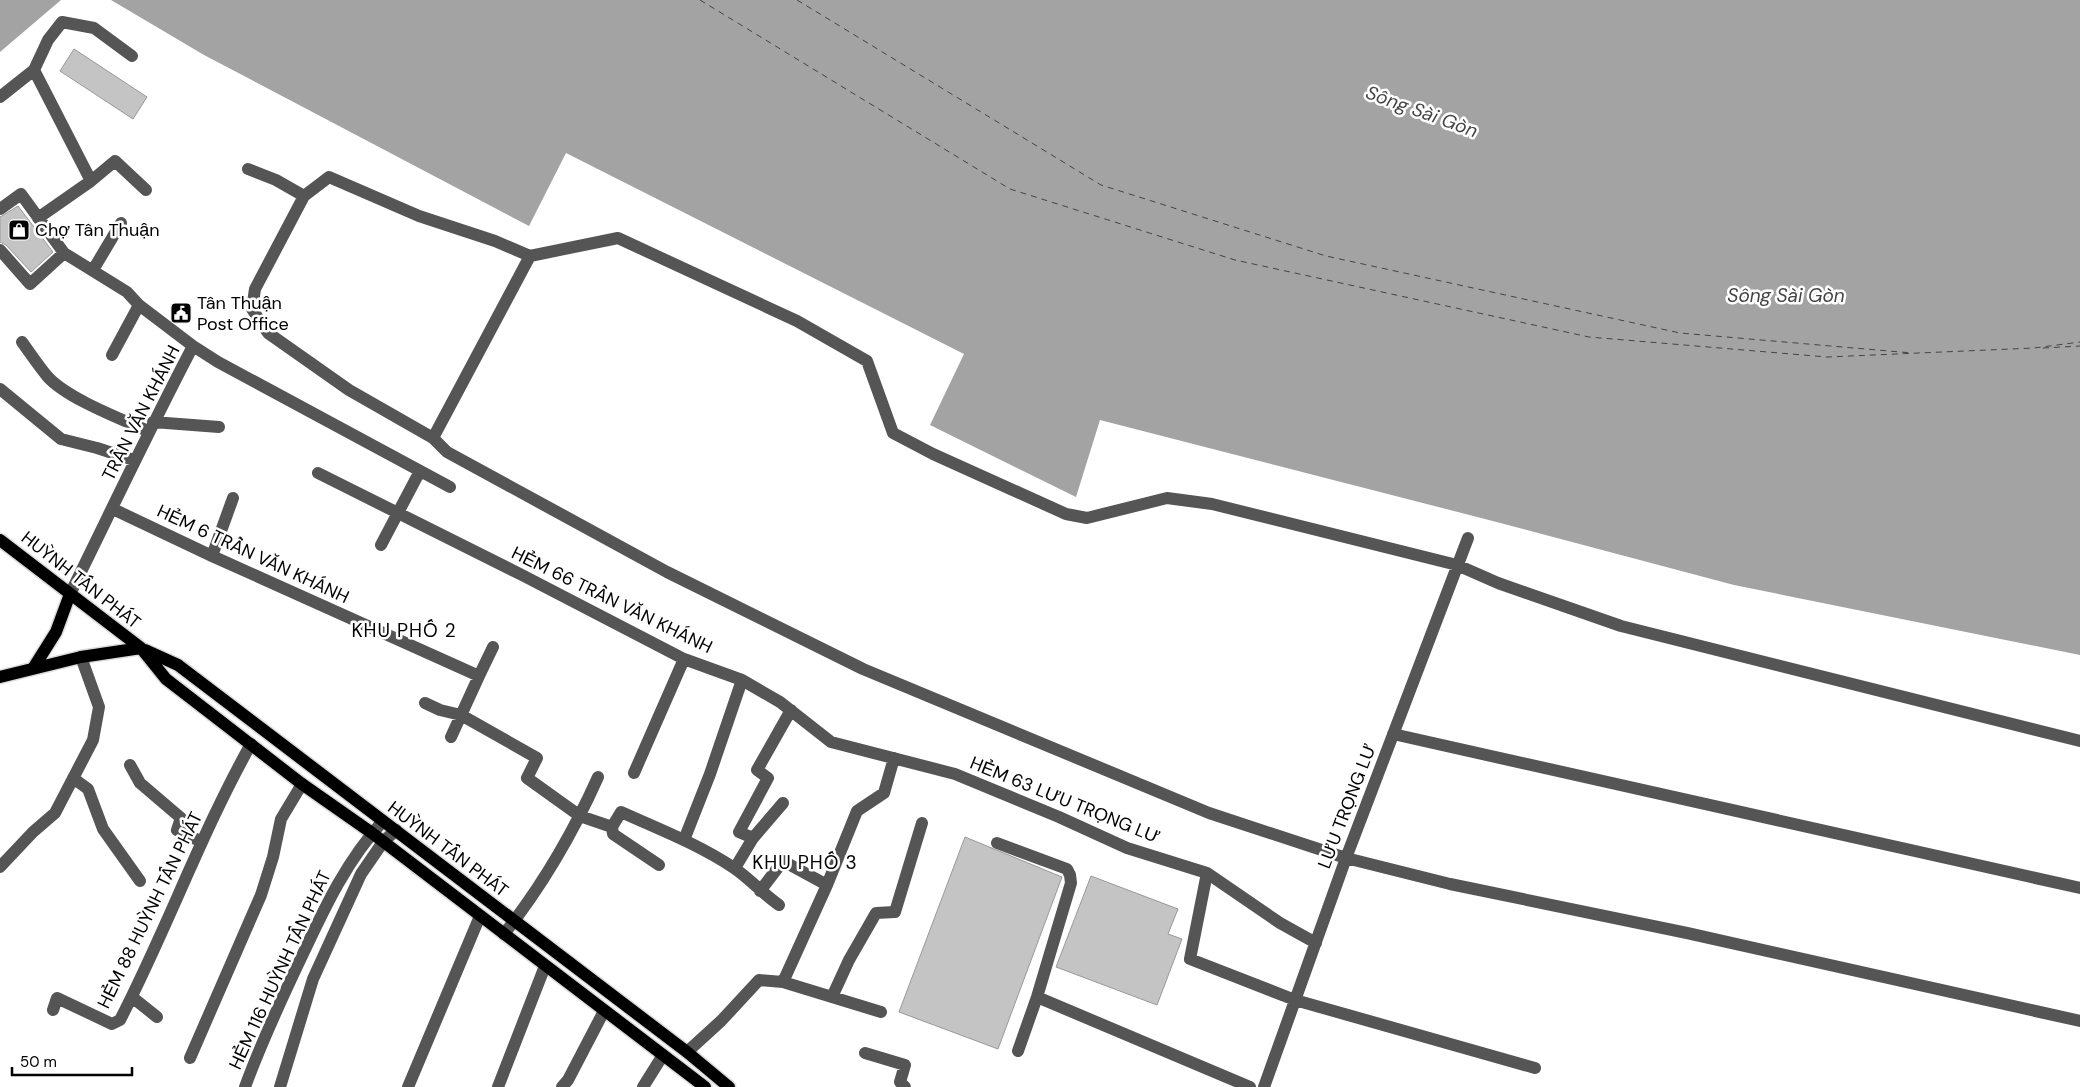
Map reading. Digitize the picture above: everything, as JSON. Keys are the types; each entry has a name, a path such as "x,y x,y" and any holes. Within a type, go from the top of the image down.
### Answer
{"main road":[{"name":"HUỲNH TẤN PHÁT","path":"0,540 140,648 166,679 302,784 384,842 705,1087"},
{"path":"34,667 56,632 70,594"},
{"name":"HUỲNH TẤN PHÁT","path":"140,648 178,665 687,1052 729,1087"},
{"path":"0,677 34,667 81,657 140,648"},
{"path":"522,949 530,933"}],"street":[{"path":"0,97 34,70 48,40 62,22 94,28 132,56"},
{"path":"34,70 92,181"},
{"path":"38,218 92,181 115,161 146,190"},
{"path":"248,169 276,180 304,196"},
{"path":"2080,741 1621,626 1498,583 1457,565 1212,504 1167,498 1088,518 1066,514 932,454 893,433 867,361 797,321 618,238 530,256 495,241 419,216 329,177 304,196 255,289 252,309 268,334 349,390 433,438 447,452 667,572 863,669 1209,813 1346,858 1450,884 1687,933 2080,1021"},
{"path":"0,209 21,194 64,253 126,292 139,305 193,346"},
{"path":"93,270 121,223"},
{"path":"1,254 30,284 64,253"},
{"path":"433,438 530,256"},
{"path":"112,355 139,305"},
{"path":"22,342 48,377 62,389 105,413 150,426 219,427"},
{"name":"TRẦN VĂN KHÁNH","path":"70,594 113,509 150,426 193,346 218,362 450,487"},
{"path":"0,389 61,438 134,460"},
{"path":"381,545 420,471"},
{"name":"HẺM 66 TRẦN VĂN KHÁNH","path":"318,473 684,659 742,680 791,710 831,742"},
{"path":"212,556 233,498"},
{"name":"HẺM 6 TRẦN VĂN KHÁNH","path":"113,509 212,556 479,676"},
{"name":"LƯU TRỌNG LƯ","path":"1264,1087 1346,858 1468,538"},
{"path":"451,737 493,647"},
{"path":"0,867 33,832 55,813 93,740 99,707 81,657"},
{"path":"634,773 684,659"},
{"path":"684,840 710,774 742,680"},
{"path":"425,703 440,710 461,715 537,758 527,778 580,816 612,827"},
{"path":"753,838 739,832 768,778 757,770 791,710"},
{"path":"1393,734 2080,888"},
{"name":"HẺM 63 LƯU TRỌNG LƯ","path":"831,742 955,774 1059,816 1127,848 1207,873 1280,923 1316,943"},
{"name":"HẺM 88 HUỲNH TẤN PHÁT","path":"53,1010 57,998 112,1024 120,1020 161,936 186,874 233,777 252,744"},
{"path":"783,982 827,885 857,811 884,792 894,758"},
{"path":"130,765 140,783 181,818 177,830 202,842"},
{"path":"504,934 548,872 580,816 598,777"},
{"path":"73,778 88,789 103,828 140,881"},
{"path":"190,1058 261,895 273,857 281,819 302,784"},
{"path":"735,868 753,838 783,804"},
{"path":"658,865 613,834 612,827 621,812 684,840 735,868 778,905"},
{"name":"HẺM 116 HUỲNH TẤN PHÁT","path":"244,1087 260,1047 336,885 372,833 383,821"},
{"path":"832,997 849,960 876,913 895,912 922,823"},
{"path":"280,1087 313,978 361,874 384,842 396,830"},
{"path":"997,843 1067,869 1071,883 1037,997 1018,1051"},
{"path":"760,891 783,861 827,885"},
{"path":"1207,873 1190,959 1295,1000 1535,1068"},
{"path":"408,1087 480,916"},
{"path":"498,1087 545,966"},
{"path":"687,1052 721,1021 759,980 783,982 881,1012"},
{"path":"132,997 157,1017"},
{"path":"1037,997 1250,1087"},
{"path":"562,1087 568,1080 604,1010"},
{"path":"865,1053 905,1065 900,1082 905,1087"},
{"path":"643,1087 663,1055"}],"water":[{"path":"0,0 61,0 0,52"},
{"name":"Sông Sài Gòn","path":"111,0 2080,0 2080,655 1734,585 1100,420 1076,497 930,425 964,354 566,153 529,226 204,55"}],"building":[{"path":"74,49 147,97 133,119 60,71"},
{"name":"Chợ Tân Thuận","path":"18,206 53,252 31,272 6,245 0,242 0,217"},
{"path":"965,837 1062,877 998,1049 899,1012"},
{"path":"1091,876 1178,909 1168,934 1182,939 1157,1005 1056,967"}],"ferry route":[{"path":"700,0 1010,189 1235,260 1589,337 1827,357 2034,348 2080,342"},
{"path":"797,0 1101,185 1326,256 1680,333 1912,353"},
{"path":"2043,348 2080,346"}],"place":[{"name":"Chợ Tân Thuận","path":"19,230"},
{"name":"Tân Thuận Post Office","path":"181,313"}],"district":[{"name":"KHU PHỐ 2","path":"404,630"},
{"name":"KHU PHỐ 3","path":"805,862"}]}
